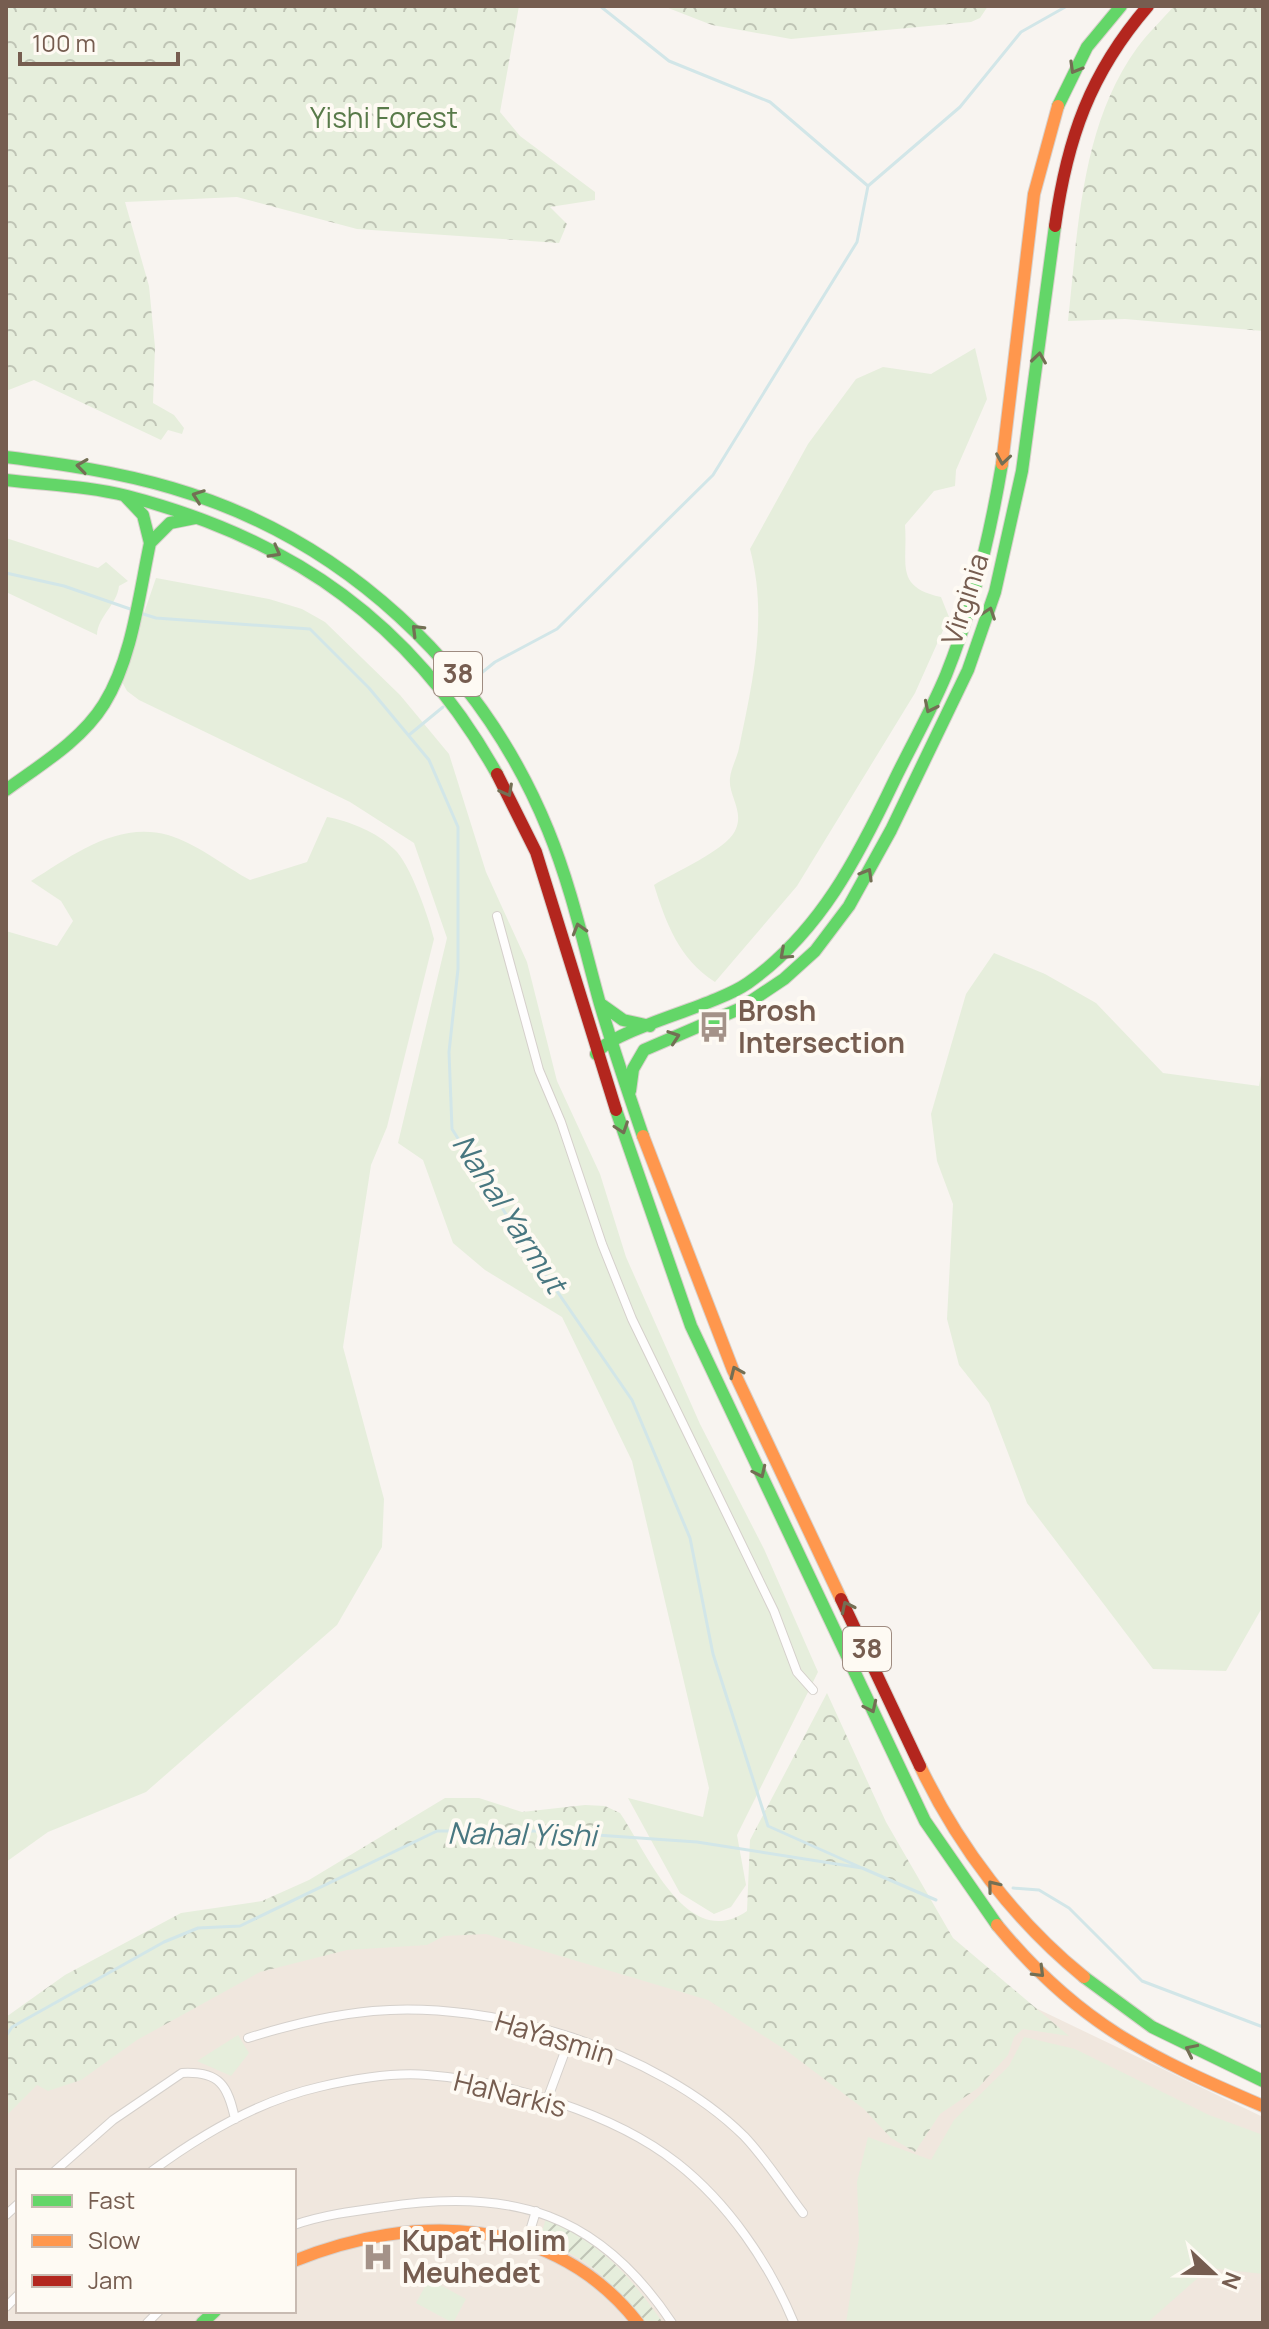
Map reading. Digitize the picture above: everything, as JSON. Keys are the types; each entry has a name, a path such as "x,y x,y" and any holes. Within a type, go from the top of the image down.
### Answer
{"main road":[{"name":"Virginia","path":"596,1054 611,1039 729,994 787,953 833,901 856,859 949,666 988,548 1012,405 1042,159 1068,80 1090,43 1121,6"},
{"name":"Virginia","path":"630,1091 637,1058 647,1047 711,1023 746,1004 793,972 819,948 871,868 960,685 991,610 1006,550 1040,351 1063,166 1090,88 1107,52 1148,6"},
{"name":"38","path":"6,457 111,470 207,499 279,530 355,577 392,605 453,667 486,711 517,763 554,842 611,1039 709,1312 922,1771 953,1831 1020,1920 1116,2006 1167,2038 1263,2081"},
{"name":"38","path":"6,480 124,495 196,518 268,548 342,593 411,653 468,723 505,786 536,852 596,1054 691,1326 904,1778 950,1862 1026,1959 1067,1999 1121,2039 1263,2106"},
{"path":"6,790 57,750 105,703 135,608 150,543 143,515 124,495"},
{"path":"150,543 170,523 196,518"},
{"path":"601,1004 623,1020 650,1026"},
{"path":"296,2260 367,2236 410,2230 466,2232 526,2244 560,2257 605,2283 619,2295 638,2323"}],"street":[{"path":"497,916 510,974 539,1070 561,1122 622,1294 774,1611 797,1672 813,1690"},
{"name":"HaYasmin","path":"248,2038 333,2016 414,2010 493,2018 570,2038 672,2080 712,2109 744,2137 803,2213"},
{"path":"547,2100 570,2038"},
{"path":"57,2169 113,2120 182,2073 196,2072 222,2084 229,2092 235,2119"},
{"name":"HaNarkis","path":"155,2169 188,2144 235,2119 317,2087 393,2075 456,2079 547,2100 628,2133 675,2161 695,2179 738,2227 764,2266 794,2323"},
{"path":"296,2224 341,2213 430,2200 502,2203 536,2211 571,2225 621,2260 672,2323"},
{"path":"526,2244 536,2211"}],"shaded area":[{"path":"261,1906 925,1955 1263,2117 1263,2323 6,2323 6,2017 172,1924"}],"green space":[{"name":"Yishi Forest","path":"6,6 519,6 500,112 520,136 595,192 595,200 550,207 567,224 559,243 357,229 237,197 125,202 149,286 155,347 153,403 174,415 184,428 182,434 168,430 161,440 34,380 6,391"},
{"path":"663,6 988,6 980,18 971,22 791,39 712,25"},
{"path":"1174,6 1263,6 1263,331 1125,319 1068,321 1085,179 1104,110 1118,78 1137,48"},
{"path":"975,348 987,399 956,470 955,486 934,491 905,525 906,572 916,587 941,597 949,617 915,693 797,886 715,982 683,951 669,926 654,885 721,846 738,824 730,778 749,698 758,624 758,599 750,549 808,444 856,379 883,367 931,374"},
{"path":"6,538 98,568 106,562 128,581 119,586 97,635 6,592"},
{"path":"156,578 269,599 302,609 325,622 400,695 449,754 486,872 527,962 557,1081 600,1174 626,1257 700,1424 764,1549 818,1672 737,1835 746,1885 731,1907 714,1914 680,1893 628,1798 703,1817 709,1788 632,1461 562,1317 485,1270 453,1243 423,1160 398,1143 447,938 414,843 350,802 139,700 127,691 121,680"},
{"path":"327,817 362,828 394,849 412,878 434,939 387,1127 371,1165 343,1347 384,1499 382,1547 337,1625 146,1792 48,1832 6,1862 6,931 57,946 73,921 61,901 31,881 96,843 131,833 168,835 199,849 250,880 307,862"},
{"path":"994,953 1045,974 1096,1003 1163,1073 1259,1086 1263,1064 1263,1606 1226,1671 1153,1669 1027,1503 989,1403 959,1365 947,1319 953,1204 937,1161 931,1114 966,994"},
{"path":"827,1693 886,1822 953,1938 1069,2036 1023,2029 1014,2037 1008,2055 978,2088 940,2114 915,2152 891,2138 864,2109 787,2051 708,2000 486,1934 444,1936 427,1945 347,1950 260,1972 137,2040 81,2080 48,2091 37,2085 6,2116 6,2017 65,1975 181,1913 262,1901 309,1880 445,1798 479,1798 522,1812 585,1805 605,1806 620,1813 656,1872 688,1909 706,1919 725,1920 747,1911 750,1840"},
{"path":"238,2035 249,2053 231,2076 197,2061"},
{"path":"1024,2037 1075,2049 1209,2115 1263,2135 1263,2274 1209,2268 1147,2323 846,2323 859,2238 857,2182 868,2137 931,2160 954,2120 1009,2066"},
{"path":"546,2218 599,2250 638,2289 663,2323 641,2323 621,2295 598,2272 571,2254 539,2242"},
{"path":"429,2279 466,2299 453,2323 416,2303"}],"waterway":[{"path":"474,679 495,662 557,629 713,475 857,242 868,186 770,102 669,61 600,6"},
{"path":"868,186 960,107 1021,32 1067,6"},
{"name":"Nahal Yarmut","path":"6,573 64,586 133,610"},
{"name":"Nahal Yarmut","path":"140,613 156,618 310,629 369,688 429,760 458,827 458,969 449,1052 452,1129 530,1252 632,1400 690,1538 713,1654 768,1826 862,1868"},
{"path":"409,735 443,707"},
{"name":"Nahal Yishi","path":"6,2036 12,2027 164,1942 198,1928 240,1926 437,1831 539,1831 697,1842 862,1868 936,1900"},
{"name":"Nahal Yishi","path":"1013,1888 1039,1890 1069,1908 1142,1981 1263,2027"}],"traffic: fast":[{"path":"1058,106 1087,47 1121,6"},
{"path":"630,1091 633,1069 644,1050 739,1009 784,979 815,951 849,906 891,830 968,670 995,592 1022,471 1055,226"},
{"path":"6,457 131,477 235,510 293,539 348,575 399,616 445,663 485,714 520,770 548,830 570,894 615,1054 643,1136"},
{"path":"596,1054 621,1036 748,983 796,941 835,891 867,837 946,675 980,571 1002,464"},
{"path":"6,480 127,496 187,514 243,536 295,563 343,595 387,631 427,673 464,721 497,774"},
{"path":"125,496 143,515 150,543"},
{"path":"150,543 170,523 195,518"},
{"path":"6,790 72,741 104,704 128,647 150,543"},
{"path":"602,1005 623,1020 650,1026"},
{"path":"616,1110 691,1326 925,1821 997,1925"},
{"path":"1084,1977 1152,2027 1263,2081"},
{"path":"202,2323 213,2313"}],"traffic: slow":[{"path":"1002,464 1034,194 1058,106"},
{"path":"643,1136 733,1370 841,1599"},
{"path":"920,1766 952,1825 990,1880 1035,1932 1084,1977"},
{"path":"997,1925 1027,1959 1087,2013 1150,2053 1263,2106"},
{"path":"296,2260 340,2245 386,2235 433,2231 479,2233 523,2243 565,2261 604,2287 638,2323"}],"traffic: jam":[{"path":"1055,226 1066,164 1084,108 1111,56 1148,6"},
{"path":"497,774 536,852 616,1110"},
{"path":"841,1599 920,1766"}],"place":[{"name":"Brosh Intersection","path":"714,1027"},
{"name":"Kupat Holim Meuhedet","path":"378,2257"}]}
